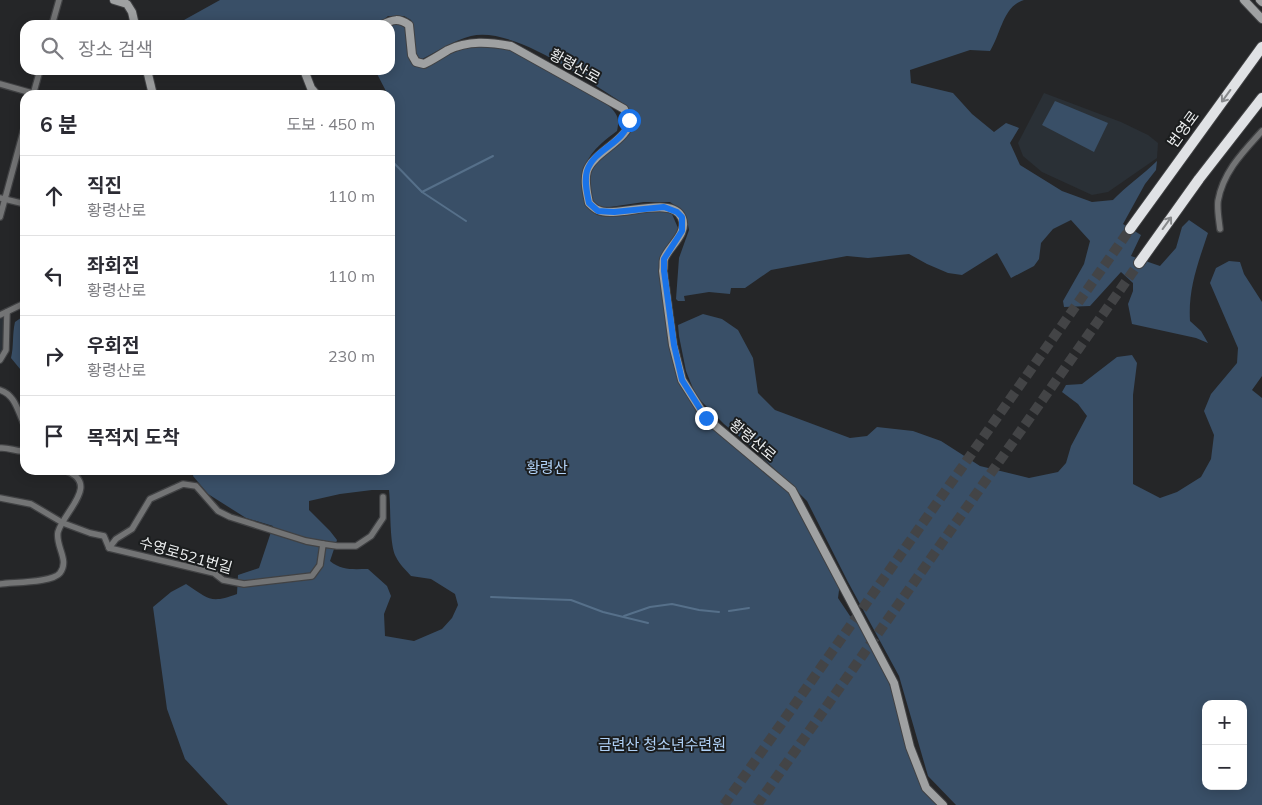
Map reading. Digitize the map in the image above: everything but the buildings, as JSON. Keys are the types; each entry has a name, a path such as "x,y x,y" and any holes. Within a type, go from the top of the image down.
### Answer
{"highway":[{"name":"번영로","path":"1130,229 1262,47"},
{"path":"1139,263 1199,179 1262,98"}],"street":[{"path":"53,20 59,0"},
{"path":"114,0 126,2 132,12 134,20"},
{"path":"1244,0 1262,19"},
{"name":"황령산로","path":"395,20 402,20 409,25 412,55 416,62 424,64 448,50 465,44 491,42 511,46 624,109 629,120 627,129 622,136 596,157 587,170 586,187 589,203 598,211 614,212 664,207 677,212 682,217 682,231 664,259 674,345 682,380 706,418 792,490 894,683 910,747 926,788 943,805"},
{"path":"36,90 39,75"},
{"path":"147,75 152,90"},
{"path":"306,75 313,90"},
{"path":"0,84 20,90"},
{"path":"1220,229 1218,202 1227,177 1233,163 1262,131"},
{"path":"0,217 2,198 20,151"},
{"path":"2,198 20,203"},
{"path":"0,315 20,306"},
{"path":"0,360 7,344 7,312"},
{"path":"0,390 8,392 20,414"},
{"path":"0,448 7,447 16,452 20,452"},
{"path":"0,584 45,580 61,572 64,562 58,533 80,491 80,479 76,475"},
{"path":"109,548 116,539 132,529 150,499 183,484 196,486 218,511 230,517 306,541 323,544 356,546 371,536 382,518 383,497"},
{"name":"수영로521번길","path":"0,498 31,504 62,523 104,536 109,548 214,573 223,580 244,584 312,576 320,565 323,544"}],"shaded area":[{"path":"1044,93 1121,122 1148,135 1158,143 1157,158 1108,192 1092,195 1042,172 1023,156 1018,143"},
{"path":"0,318 5,318 4,350 0,359"}],"green space":[{"path":"220,0 1024,0 1017,3 1007,14 990,51 970,50 910,70 911,83 953,93 972,114 994,132 1006,123 1019,128 1010,143 1020,165 1062,191 1092,202 1113,200 1157,161 1156,170 1145,184 1123,224 1141,235 1131,256 1160,266 1176,248 1182,227 1189,220 1208,233 1194,276 1190,321 1201,331 1208,343 1196,338 1132,324 1128,304 1133,291 1133,283 1121,272 1090,306 1064,307 1063,301 1084,264 1090,241 1071,220 1053,229 1041,243 1039,259 1034,266 1011,278 997,253 962,275 948,273 909,254 868,258 847,256 771,270 745,288 731,288 730,294 709,292 684,296 685,301 678,301 676,299 679,258 689,230 684,212 670,202 644,202 597,207 589,188 591,172 601,159 626,136 633,125 632,113 618,100 567,67 527,46 488,35 464,38 422,59 416,56 411,20 404,16 388,16 384,20 184,20"},
{"name":"황령산","path":"396,24 403,25 407,30 408,49 415,67 430,65 463,49 498,47 514,51 607,104 615,113 618,119 617,131 592,153 585,169 583,190 585,203 597,215 620,216 647,211 667,211 672,214 678,228 676,236 663,254 669,343 676,371 702,417 789,491 840,583 838,598 850,616 858,621 867,635 888,680 908,750 940,805 228,805 185,759 167,709 153,607 171,592 186,584 205,596 215,599 237,594 238,575 259,568 273,526 246,518 208,494 193,475 395,475 395,90 385,90 378,75 395,75","holes":["389,490 392,543 397,560 401,565 411,576 431,579 455,594 458,605 452,618 442,629 414,641 385,636 384,614 391,596 387,586 368,569 344,568 330,561 337,540 309,510 309,501 340,494"]},
{"path":"1055,101 1108,123 1094,152 1042,125"},
{"path":"1229,261 1240,262 1244,274 1262,302 1262,376 1252,390 1262,398 1262,805 956,805 928,776 899,676 807,501 696,396 686,371 678,325 703,314 722,319 738,330 753,358 758,393 775,410 850,438 867,436 877,427 913,431 941,441 980,466 1029,478 1058,472 1066,463 1071,446 1087,416 1078,404 1062,392 1066,385 1082,384 1117,357 1132,355 1137,363 1133,395 1133,484 1160,498 1177,492 1201,477 1211,459 1214,435 1204,411 1211,394 1237,363 1238,348 1210,283 1216,268"},
{"path":"20,318 20,369 11,358 15,322"}],"waterway":[{"path":"422,192 493,156"},
{"path":"395,164 422,192 466,221"},
{"path":"491,597 571,600 603,612 648,623"},
{"path":"624,616 650,607 672,604 719,612"},
{"path":"729,611 749,608"}],"tunnel":[{"path":"724,805 1130,229"},
{"path":"757,805 1139,263"}],"route":[{"path":"629,120 627,129 622,136 596,157 587,170 586,187 589,203 598,211 614,212 664,207 677,212 682,217 682,231 664,259 664,271 674,345 682,380 706,418"}],"park label":[{"name":"금련산 청소년수련원","path":"662,744"}]}
